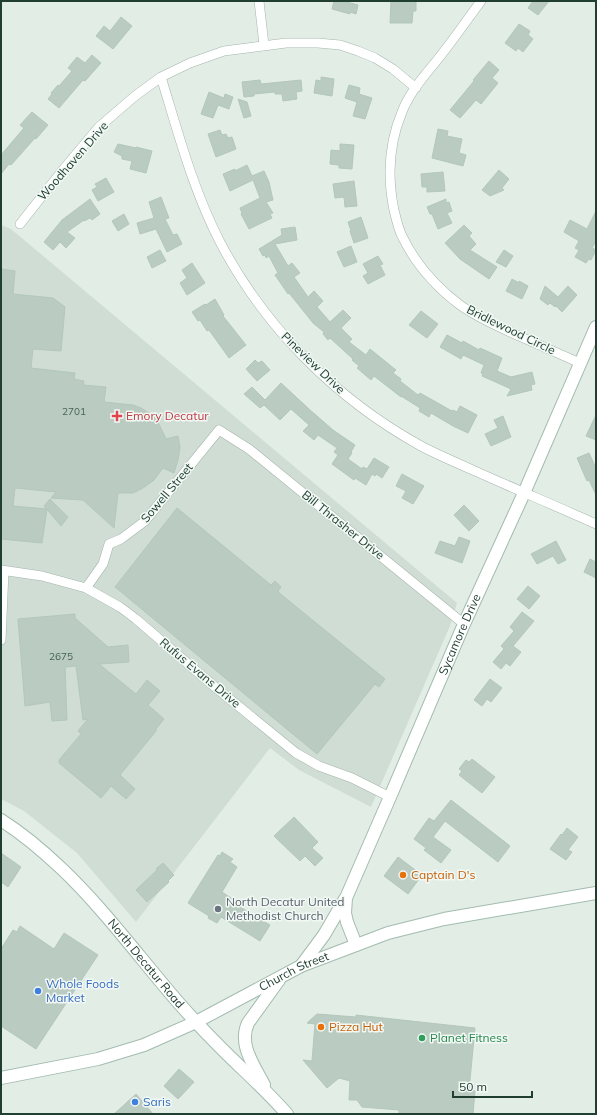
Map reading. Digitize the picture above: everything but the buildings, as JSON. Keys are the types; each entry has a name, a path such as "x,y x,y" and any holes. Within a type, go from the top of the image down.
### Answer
{"main road":[{"name":"Sycamore Drive","path":"356,945 345,913 346,898 464,624 524,493 596,327"},
{"name":"North Decatur Road","path":"1,820 45,853 76,882 196,1022 269,1094 287,1114"},
{"name":"Church Street","path":"1,1078 114,1055 144,1045 196,1022 301,966 388,933 444,919 596,893"},
{"path":"301,966 324,935 346,898"},
{"path":"269,1094 246,1050 245,1037 248,1023 281,977"}],"street":[{"path":"259,1 264,45"},
{"name":"Bridlewood Circle","path":"481,1 416,88 402,110 394,134 390,158 389,178 397,220 402,235 427,274 446,293 461,305 500,327 580,362"},
{"name":"Woodhaven Drive","path":"20,224 99,127 135,96 161,77 190,63 224,51 286,43 340,45 375,58 393,69 416,88"},
{"name":"Pineview Drive","path":"161,77 201,199 220,242 243,281 272,322 300,353 332,384 362,408 422,446 596,524"},
{"name":"Sowell Street","path":"86,588 103,564 109,544 121,539 145,521 219,430"},
{"name":"Bill Thrasher Drive","path":"219,430 249,449 464,624"},
{"path":"1,640 3,570"},
{"name":"Rufus Evans Drive","path":"3,570 42,576 86,588 120,607 296,753 319,766 352,778 390,797"}],"shaded area":[{"name":"Emory Decatur","path":"1,225 11,229 457,603 450,626 371,807 299,770 270,748 136,922 77,853 24,811 1,799"}],"place":[{"name":"Emory Decatur","path":"117,416"},
{"name":"Captain D's","path":"403,875"},
{"name":"North Decatur United Methodist Church","path":"218,909"},
{"name":"Whole Foods Market","path":"38,991"},
{"name":"Pizza Hut","path":"321,1027"},
{"name":"Planet Fitness","path":"422,1038"},
{"name":"Saris","path":"135,1102"}]}
